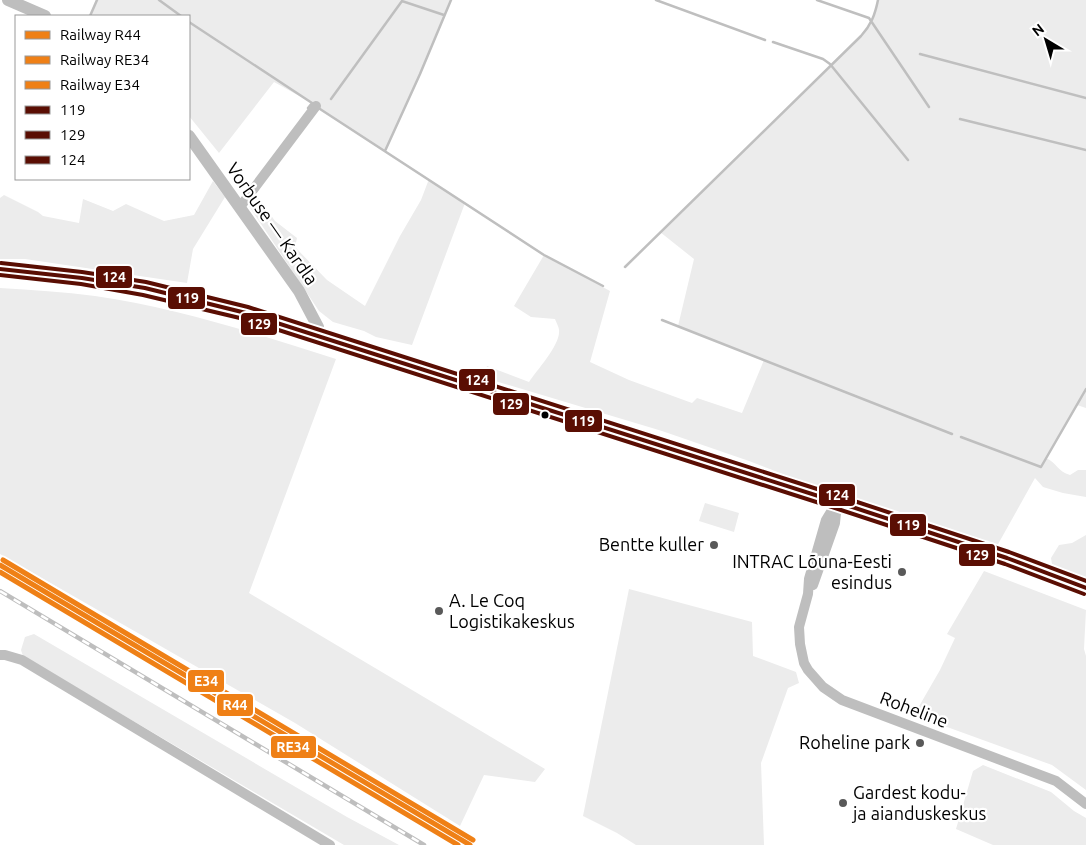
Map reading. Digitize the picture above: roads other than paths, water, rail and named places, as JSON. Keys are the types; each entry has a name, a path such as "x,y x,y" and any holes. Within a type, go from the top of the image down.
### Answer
{"main road":[{"path":"0,269 62,275 132,286 210,304 317,335 837,502 1007,558 1086,588"}],"street":[{"path":"8,0 43,15"},
{"path":"240,207 316,106"},
{"name":"Vorbuse — Kardla","path":"190,137 299,291 318,327 317,335"},
{"name":"Roheline","path":"837,502 835,523 815,581 808,594 799,627 804,663 822,688 842,700 1056,781 1086,804"},
{"path":"0,655 22,660 330,845"}],"waterway":[{"path":"90,15 97,0"},
{"path":"159,0 180,15"},
{"path":"385,151 451,0"},
{"path":"656,0 765,40"},
{"path":"817,0 869,18 929,107"},
{"path":"625,267 861,36 872,20 878,0"},
{"path":"331,99 402,1 444,15"},
{"path":"190,23 312,103 308,108"},
{"path":"773,42 823,59 830,64 908,160"},
{"path":"920,54 1086,98"},
{"path":"320,109 544,255 603,286"},
{"path":"960,119 1086,150"},
{"path":"662,320 952,434"},
{"path":"961,437 1041,467 1086,389"}],"railway":[{"path":"0,591 424,845"}],"rail line":[{"name":"E34","path":"3,560 473,840"},
{"name":"R44","path":"0,565 470,845"},
{"name":"RE34","path":"0,572 458,845"}],"place":[{"name":"Bentte kuller","path":"714,545"},
{"name":"INTRAC Lõuna-Eesti esindus","path":"902,572"},
{"name":"A. Le Coq Logistikakeskus","path":"439,611"},
{"name":"Roheline park","path":"920,743"},
{"name":"Gardest kodu- ja aianduskeskus","path":"843,803"}]}
